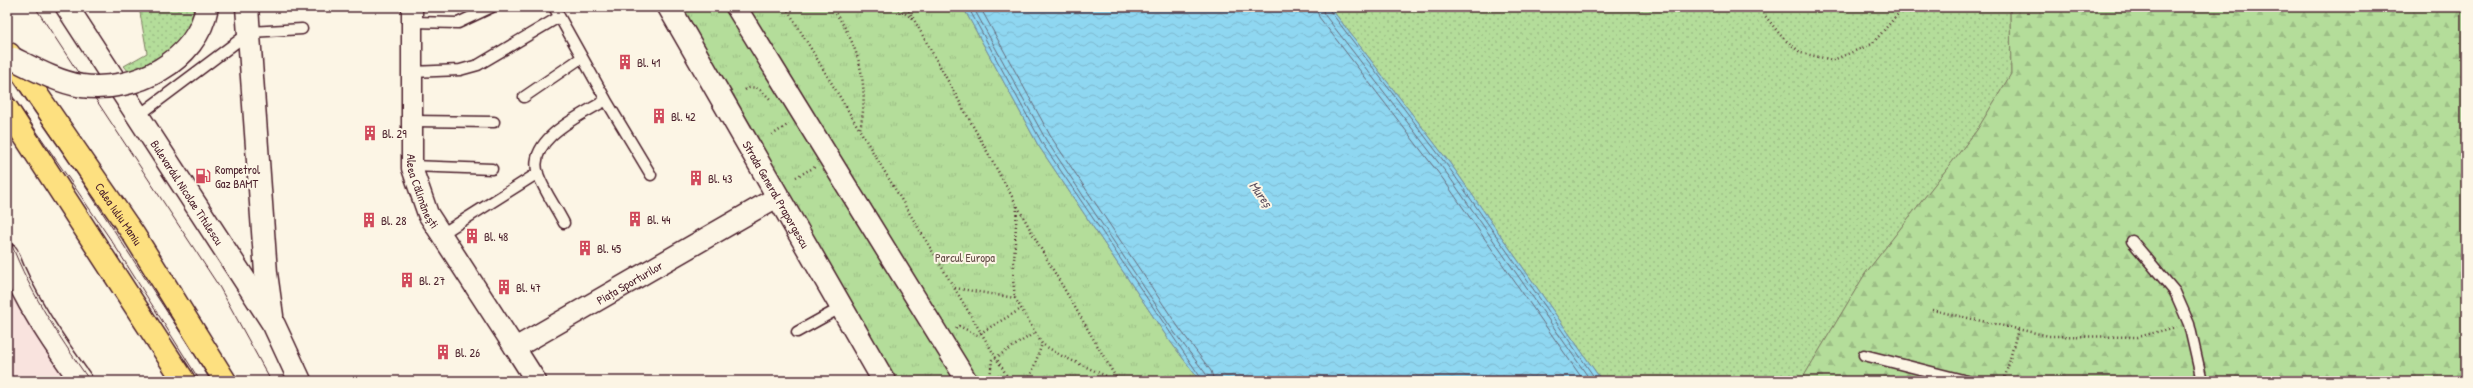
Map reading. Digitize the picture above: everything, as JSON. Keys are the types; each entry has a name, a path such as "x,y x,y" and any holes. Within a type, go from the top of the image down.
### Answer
{"main road":[{"name":"Calea Iuliu Maniu","path":"11,55 134,235 225,381"},
{"path":"7,109 184,381"}],"street":[{"name":"Bulevardul Nicolae Titulescu","path":"67,7 274,325 300,381"},
{"path":"11,55 53,77 77,85 112,86 137,81 162,69 184,50 201,28 207,7"},
{"path":"247,7 250,32 266,273 274,325"},
{"name":"Strada General Praporgescu","path":"669,7 884,381"},
{"path":"736,7 967,381"},
{"name":"Aleea Călimănești","path":"412,15 412,166 420,198 440,235 515,348"},
{"name":"Piața Sporturilor","path":"515,348 777,197"},
{"path":"7,255 24,292 80,381"},
{"path":"515,348 536,381"}],"lane":[{"name":"Aleea Călimănești","path":"412,15 458,23 492,7"},
{"path":"554,7 581,58 651,175"},
{"path":"412,72 460,70 478,65 559,17"},
{"path":"138,116 250,32 302,29"},
{"path":"524,97 581,58"},
{"path":"564,223 538,173 536,161 541,146 546,139 606,100"},
{"path":"412,121 494,122"},
{"path":"412,166 492,169"},
{"name":"Aleea Călimănești","path":"440,235 538,173"},
{"path":"2132,241 2175,292 2190,324 2202,381"},
{"path":"797,332 842,307"},
{"path":"1864,355 1967,381"}],"path":[{"path":"786,7 1010,381"},
{"path":"832,7 850,38 861,68 865,109 860,130"},
{"path":"895,7 914,19"},
{"path":"907,7 1117,381"},
{"path":"1758,7 1782,37 1801,53 1833,60 1872,44 1904,7"},
{"path":"772,135 789,124"},
{"path":"796,176 815,166"},
{"path":"1017,205 1013,279 1015,298 1021,309 1042,344 1062,356 1117,381"},
{"path":"955,288 1015,298"},
{"path":"981,333 1021,309"},
{"path":"1932,310 2049,336 2138,337 2190,324"},
{"path":"2004,381 2018,329"},
{"path":"996,357 1036,332"},
{"path":"1030,381 1042,344"}],"shaded area":[{"path":"7,272 72,381 7,381"}],"green space":[{"path":"139,7 194,7 191,19 186,29 171,48 151,62 129,72 124,66 147,53"},
{"name":"Parcul Europa","path":"677,7 963,7 1038,145 1167,337 1200,381 894,381"},
{"path":"1330,7 2010,7 2011,74 1977,130 1865,274 1801,381 1602,381 1455,170"},
{"path":"2010,7 2466,7 2466,381 1801,381 1865,274 1977,130 2011,74"}],"water":[{"name":"Mureș","path":"963,7 1330,7 1455,170 1602,381 1200,381 1167,337 1038,145"}],"tram line":[{"path":"35,7 220,288 271,381"},
{"path":"7,71 65,155 212,381"},
{"path":"7,88 115,246 200,381"},
{"path":"7,232 23,272 43,310 90,381"}],"place":[{"name":"Bl. 41","path":"625,62"},
{"name":"Bl. 42","path":"659,116"},
{"name":"Bl. 29","path":"370,133"},
{"name":"Rompetrol Gaz BAMT","path":"203,176"},
{"name":"Bl. 43","path":"696,178"},
{"name":"Bl. 44","path":"635,219"},
{"name":"Bl. 28","path":"369,220"},
{"name":"Bl. 48","path":"472,236"},
{"name":"Bl. 45","path":"585,248"},
{"name":"Bl. 27","path":"407,280"},
{"name":"Bl. 47","path":"504,287"},
{"name":"Bl. 26","path":"443,352"}]}
